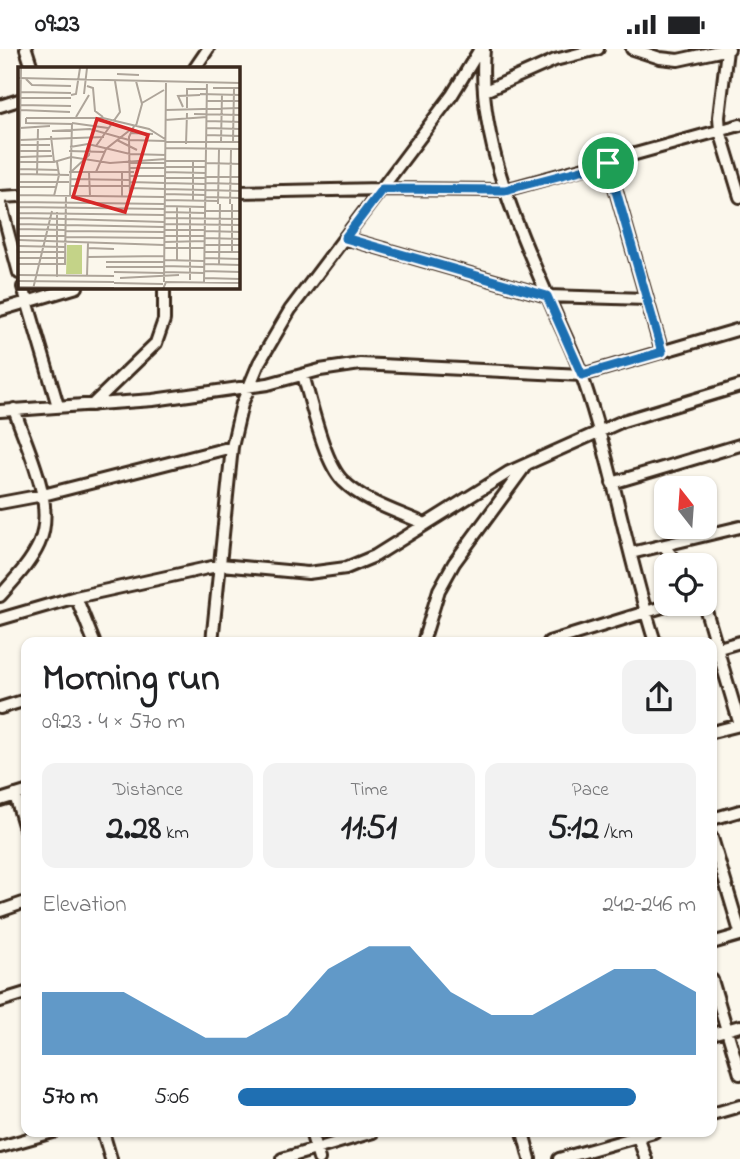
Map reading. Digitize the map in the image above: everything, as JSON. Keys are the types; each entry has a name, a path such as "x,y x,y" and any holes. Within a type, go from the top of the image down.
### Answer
{"street":[{"path":"26,49 32,67"},
{"path":"196,67 208,49"},
{"path":"482,49 489,123 505,190 582,375 653,637"},
{"path":"213,637 232,447 242,404 249,387 278,328 452,95 482,49"},
{"path":"485,91 555,59 598,49"},
{"path":"632,49 660,58 678,60 728,49 719,104 720,131 740,197"},
{"path":"0,106 18,100"},
{"path":"240,192 505,190 740,125"},
{"path":"608,163 662,352"},
{"path":"18,196 0,199 18,269"},
{"path":"345,238 547,296 647,299"},
{"path":"24,289 58,406"},
{"path":"0,310 71,289"},
{"path":"92,405 156,343 164,320 164,289"},
{"path":"0,411 124,404 249,387 340,365 582,375 740,329"},
{"path":"303,375 327,452 341,479 358,493 425,524"},
{"path":"0,619 76,597 221,565 308,573 329,572 359,564 509,472 623,421 740,386"},
{"path":"0,596 16,579 39,544 45,515 43,495 14,409"},
{"path":"612,483 740,445"},
{"path":"0,503 43,495 232,447"},
{"path":"425,637 439,590 454,563 527,464"},
{"path":"631,553 740,527"},
{"path":"664,546 670,553"},
{"path":"76,597 92,637"},
{"path":"564,637 654,609"},
{"path":"707,616 712,637"},
{"path":"717,648 740,642"},
{"path":"717,655 740,725 717,731"},
{"path":"0,709 21,702"},
{"path":"0,800 21,794"},
{"path":"717,818 740,811"},
{"path":"717,855 740,933 717,941"},
{"path":"0,911 21,904"},
{"path":"0,1001 21,995"},
{"path":"717,997 740,1074"},
{"path":"717,1033 740,1026"},
{"path":"717,1113 740,1106"},
{"path":"0,1147 35,1137"},
{"path":"104,1137 111,1159"},
{"path":"313,1137 318,1154"},
{"path":"282,1159 318,1154 360,1137"},
{"path":"524,1137 530,1159"},
{"path":"559,1159 638,1137 646,1159"}],"route":[{"path":"608,163 662,352 582,375 547,296 345,238 382,189 505,190 608,163"}]}
